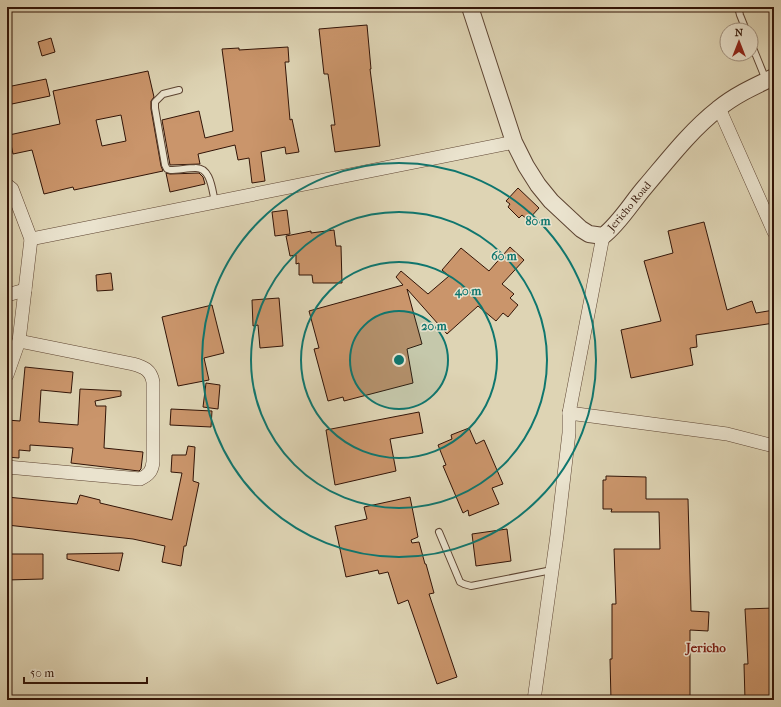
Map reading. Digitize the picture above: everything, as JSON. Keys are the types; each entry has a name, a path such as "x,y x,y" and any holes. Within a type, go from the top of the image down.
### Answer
{"street":[{"name":"Jericho Road","path":"470,7 514,142 538,185 580,229 589,234 603,236 610,231 632,202 688,136 719,108 748,89 770,78"},
{"path":"719,108 774,232"},
{"path":"31,239 514,142"},
{"path":"7,185 12,189 31,239 19,341 7,375"},
{"path":"534,700 569,433 569,413 603,236"},
{"path":"7,295 25,290"},
{"path":"7,467 140,479 146,477 152,471 153,462 153,382 152,376 148,371 143,367 133,364 19,341"},
{"path":"569,413 727,434 774,446"}],"lane":[{"path":"738,7 743,22"},
{"path":"759,58 770,78"},
{"path":"179,90 163,94 155,102 154,108 165,165 167,169 170,170 201,168 205,170 208,175 215,202"},
{"path":"439,532 460,582 464,584 471,586 552,570"}],"building":[{"path":"367,25 370,69 380,146 335,152 331,125 335,125 328,74 324,74 319,29"},
{"path":"51,38 55,52 42,56 38,42"},
{"path":"288,47 289,62 285,62 290,120 292,119 299,152 286,154 285,147 261,152 265,181 252,183 249,158 238,160 235,145 198,154 200,164 170,165 162,120 199,111 205,138 233,131 222,49 239,48 239,50"},
{"path":"148,71 154,97 151,101 151,109 163,171 74,190 73,187 44,194 32,150 13,154 9,135 60,124 53,91","holes":["121,115 126,141 102,146 96,120"]},
{"path":"46,79 50,96 7,105 7,87"},
{"path":"166,173 199,173 203,177 205,184 170,192"},
{"path":"518,188 539,208 528,220 522,215 519,218 508,207 510,204 506,201"},
{"path":"287,210 290,234 275,236 272,212"},
{"path":"704,222 727,310 752,301 756,313 774,310 774,323 696,335 697,347 690,348 693,365 631,378 621,330 661,321 644,261 673,253 668,231"},
{"path":"334,230 336,246 341,246 342,283 313,283 312,275 299,275 299,263 296,264 296,255 290,256 286,236 311,231 311,233"},
{"path":"510,247 524,260 502,284 514,294 510,298 518,305 508,317 503,313 496,321 478,306 447,334 407,289 422,344 407,349 413,383 344,401 343,397 328,401 314,349 319,348 309,311 403,285 396,277 401,271 428,294 449,276 442,270 461,248 489,271"},
{"path":"111,273 113,290 97,291 96,275"},
{"path":"279,298 283,346 260,348 258,325 253,326 252,300"},
{"path":"212,305 224,353 204,358 209,380 178,386 162,317"},
{"path":"25,367 73,372 71,393 41,390 39,422 78,425 80,389 121,391 121,396 95,401 96,406 106,406 104,448 143,452 141,469 139,471 71,463 73,448 30,445 30,451 19,450 19,458 7,457 7,420 20,421"},
{"path":"206,383 220,385 218,409 203,407"},
{"path":"171,409 212,411 211,427 170,425"},
{"path":"419,412 423,433 390,439 396,471 335,485 326,430"},
{"path":"469,428 476,444 484,440 503,484 492,488 499,504 469,516 468,510 463,513 443,466 446,465 438,445 452,439 451,435"},
{"path":"188,446 195,447 193,481 199,483 186,546 184,546 181,566 162,562 165,546 133,539 7,525 7,497 77,504 80,495 100,500 100,503 172,520 182,473 171,472 172,455 186,455"},
{"path":"606,476 646,477 646,499 688,499 691,611 709,612 708,631 690,630 690,700 611,700 610,659 612,659 612,604 616,604 614,549 660,549 659,512 611,512 612,509 603,509 603,480 606,480"},
{"path":"410,497 418,537 411,540 412,543 419,542 434,593 429,594 457,677 437,684 408,600 398,604 388,572 379,574 378,570 346,577 335,526 367,519 364,507"},
{"path":"507,529 511,561 476,566 472,534"},
{"path":"123,553 119,571 67,559 67,554"},
{"path":"7,554 43,554 43,579 7,580"},
{"path":"774,608 774,700 745,700 744,664 748,664 745,609"}],"district":[{"name":"Jericho","path":"706,647"}]}
